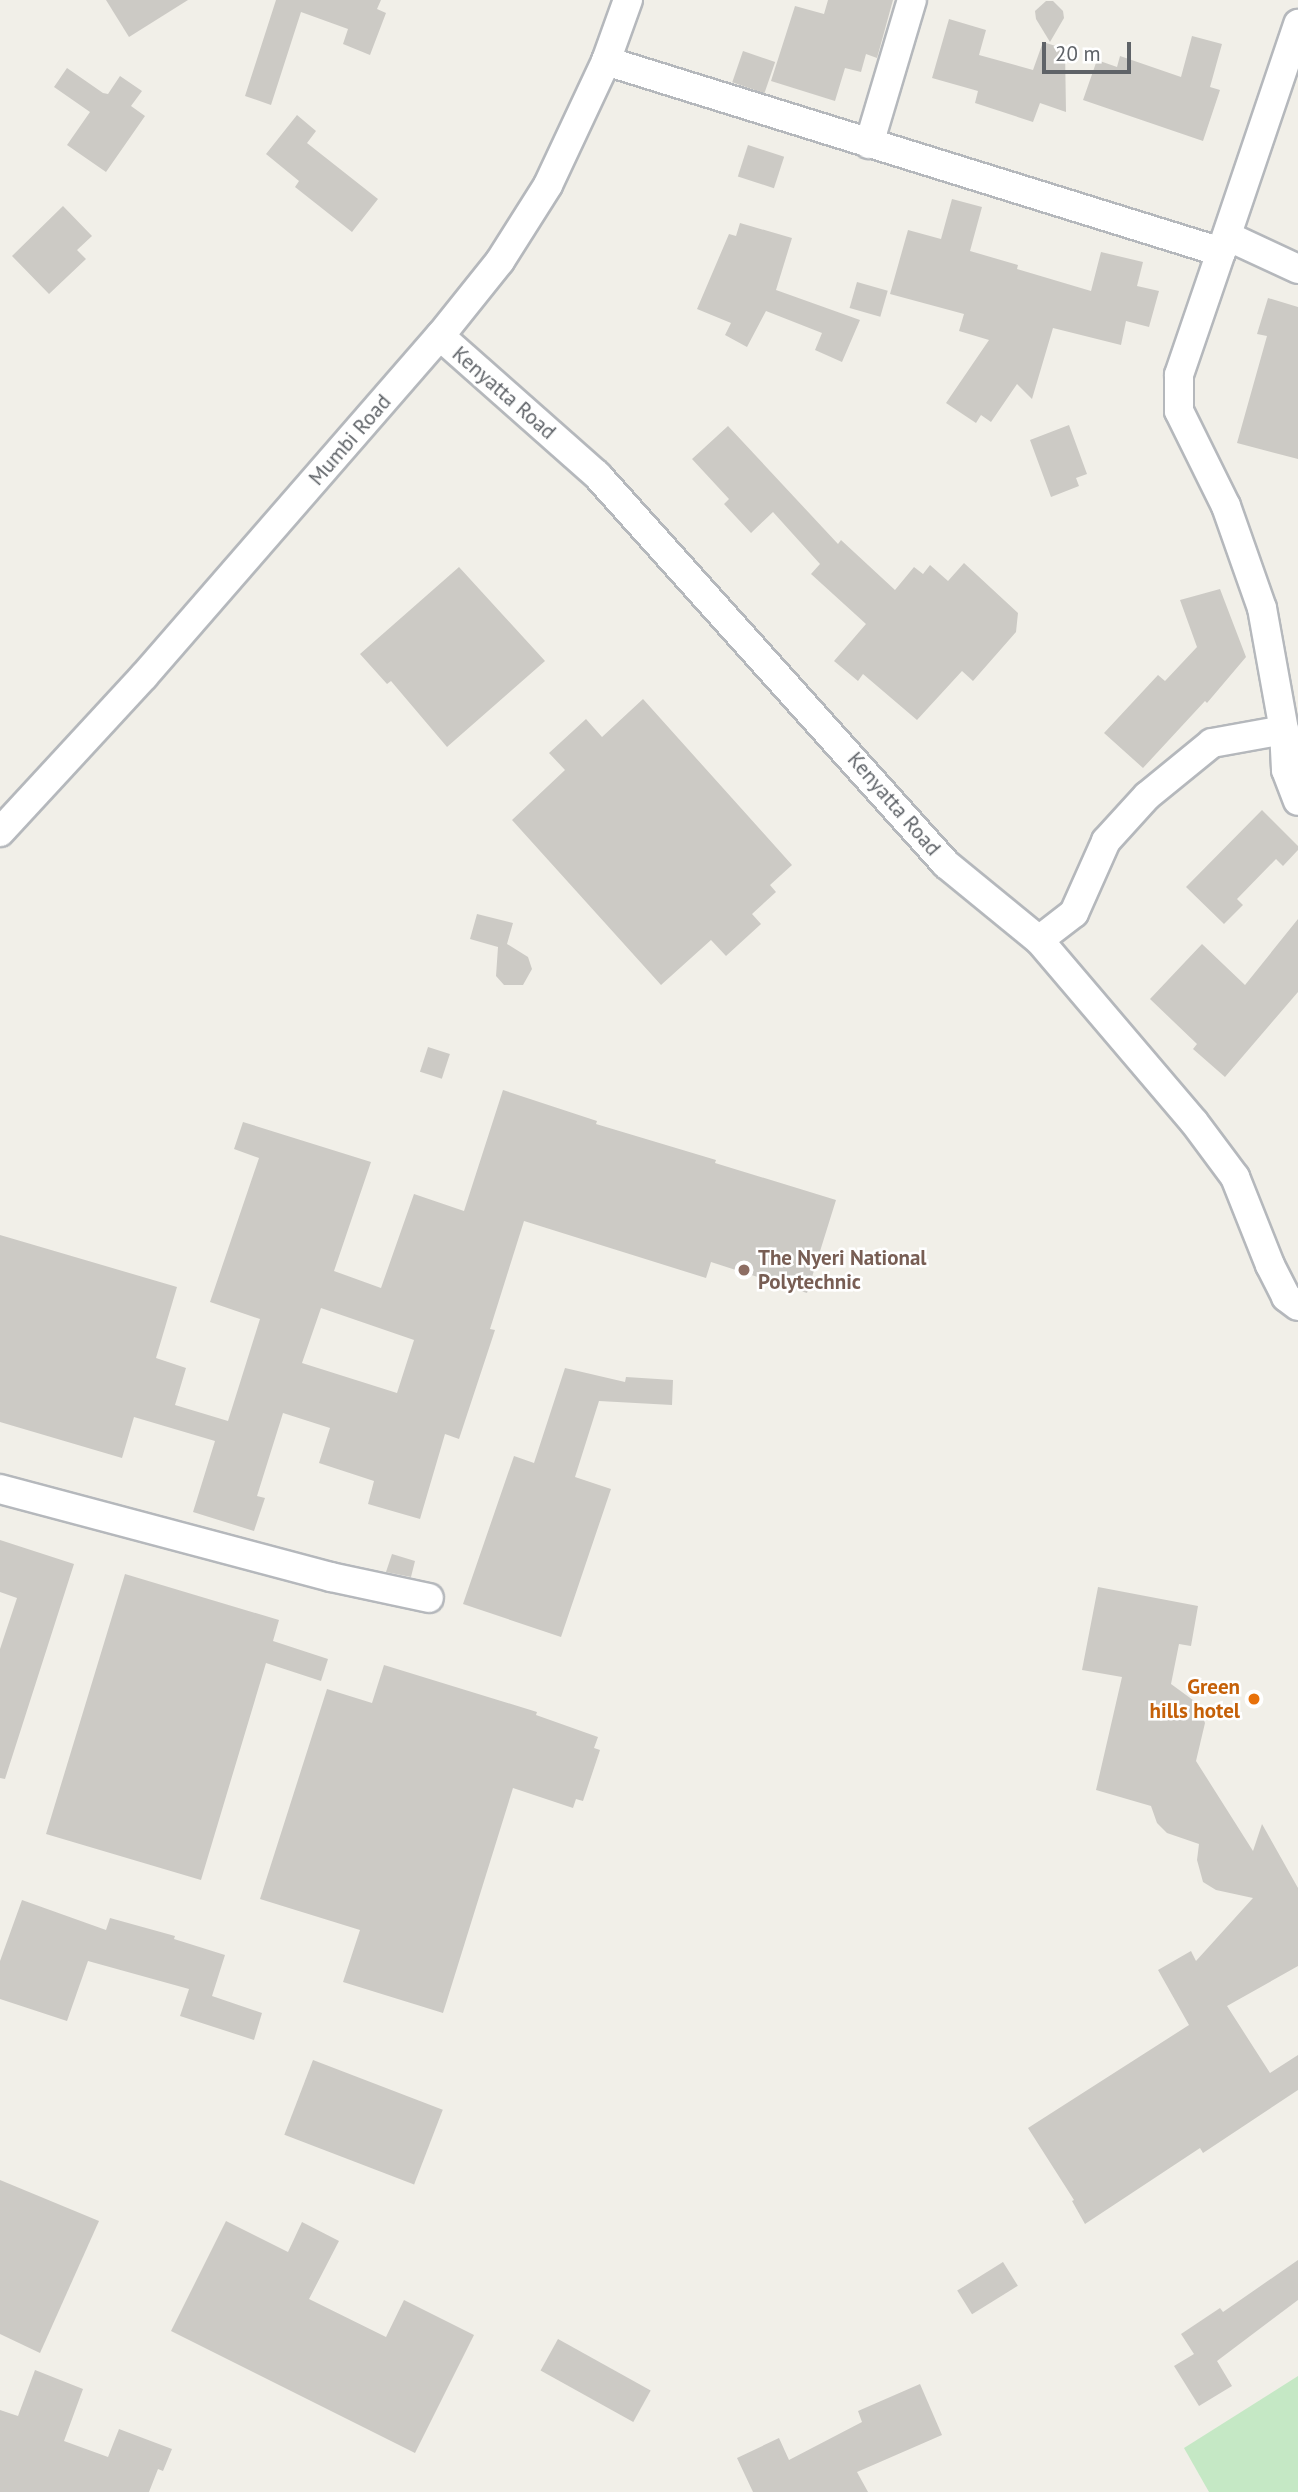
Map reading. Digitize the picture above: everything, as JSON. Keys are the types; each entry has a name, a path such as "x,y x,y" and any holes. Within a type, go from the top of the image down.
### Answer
{"street":[{"name":"Mumbi Road","path":"0,832 144,676 440,336 500,261 548,185 606,61 628,0"},
{"path":"869,144 912,0"},
{"path":"1298,24 1179,375 1179,411 1226,506 1262,608 1284,730 1286,770 1298,801"},
{"path":"606,61 869,144 1224,244 1298,269"},
{"name":"Kenyatta Road","path":"440,336 597,475 946,864 1039,940 1194,1122 1235,1177 1270,1265 1286,1297 1298,1306"},
{"path":"1039,940 1074,913 1106,841 1147,796 1212,743 1284,730"},
{"path":"0,1489 331,1577 429,1598"}],"green space":[{"path":"1298,2376 1298,2492 1209,2492 1184,2448"}],"building":[{"path":"106,0 188,0 129,37"},
{"path":"276,0 381,0 377,9 386,13 370,55 343,44 348,29 301,12 271,105 245,96"},
{"path":"828,0 893,0 877,58 866,54 861,72 845,68 835,101 771,81 795,6 824,14"},
{"path":"1046,1 1053,1 1063,11 1064,18 1050,42 1036,19 1035,11"},
{"path":"949,19 986,30 979,55 1033,70 1043,42 1065,49 1066,112 1040,103 1033,122 975,103 978,91 932,78"},
{"path":"1192,36 1222,44 1210,87 1220,90 1203,141 1083,100 1097,60 1117,67 1120,56 1181,77"},
{"path":"743,51 775,62 764,93 732,82"},
{"path":"67,68 103,93 108,94 120,76 142,91 131,106 145,116 106,172 67,145 90,112 54,87"},
{"path":"297,115 316,131 307,143 378,199 352,232 295,187 299,181 266,154"},
{"path":"748,145 784,157 774,188 738,176"},
{"path":"952,199 982,207 970,251 1018,265 1017,269 1091,291 1101,252 1143,262 1137,286 1159,291 1149,327 1126,321 1121,345 1053,328 1032,399 1017,384 991,422 981,415 976,423 946,403 989,340 959,331 964,314 890,294 908,230 941,239"},
{"path":"63,206 92,236 77,250 86,259 49,294 12,256"},
{"path":"740,223 792,238 776,290 860,320 842,362 815,350 822,333 766,311 747,347 725,335 731,323 697,309 729,234 736,236"},
{"path":"857,282 888,291 880,317 850,308"},
{"path":"1268,298 1298,307 1298,459 1237,443 1267,336 1257,334"},
{"path":"1069,425 1087,474 1076,478 1079,486 1051,497 1030,440"},
{"path":"728,426 838,544 841,540 895,590 914,567 923,574 930,565 948,581 964,563 1018,613 1016,632 973,681 962,671 917,720 863,674 858,681 834,661 866,624 811,574 820,564 773,512 751,533 724,504 729,499 692,459"},
{"path":"459,567 545,661 447,747 391,681 387,684 360,654"},
{"path":"1220,589 1246,657 1207,703 1205,701 1143,768 1104,733 1158,675 1165,681 1197,647 1180,600"},
{"path":"643,699 792,865 770,885 776,892 752,914 761,924 726,956 711,940 661,985 512,820 565,770 549,753 586,719 602,737"},
{"path":"1262,810 1298,846 1298,850 1283,866 1276,859 1237,899 1243,905 1224,924 1186,887"},
{"path":"477,914 513,923 507,944 528,957 532,969 523,985 504,985 496,976 498,947 470,939"},
{"path":"1298,919 1298,992 1225,1077 1193,1049 1197,1044 1150,999 1202,944 1245,985"},
{"path":"428,1047 450,1054 442,1079 420,1072"},
{"path":"503,1090 597,1121 596,1124 836,1200 807,1293 711,1262 706,1278 524,1221 490,1329 495,1330 459,1439 445,1434 420,1519 368,1504 374,1481 319,1463 330,1428 283,1413 257,1496 265,1498 254,1531 193,1512 215,1441 134,1417 122,1458 0,1422 0,1235 177,1287 156,1358 186,1368 175,1405 228,1421 260,1319 210,1302 259,1158 234,1149 243,1122 371,1162 334,1271 381,1288 414,1194 464,1211","holes":["321,1308 414,1340 397,1393 302,1363"]},
{"path":"565,1368 625,1382 626,1377 673,1380 672,1405 599,1401 575,1477 611,1489 561,1637 463,1604 514,1456 534,1463"},
{"path":"0,1540 74,1564 5,1779 0,1778 0,1649 17,1598 0,1592"},
{"path":"392,1554 415,1561 411,1577 386,1572"},
{"path":"125,1574 279,1620 273,1641 328,1659 321,1681 266,1663 201,1880 46,1834"},
{"path":"1098,1587 1198,1606 1191,1646 1179,1644 1171,1684 1197,1703 1205,1723 1196,1761 1253,1851 1262,1824 1298,1888 1298,1966 1227,2006 1270,2073 1298,2055 1298,2090 1203,2153 1200,2148 1085,2224 1072,2201 1074,2200 1028,2128 1189,2025 1158,1970 1191,1951 1196,1961 1253,1898 1216,1890 1203,1882 1197,1860 1199,1844 1167,1833 1157,1823 1151,1806 1096,1790 1122,1677 1082,1670"},
{"path":"384,1665 537,1712 536,1715 598,1737 594,1748 600,1750 583,1801 576,1799 573,1808 513,1788 443,2013 343,1982 360,1930 260,1899 327,1689 372,1703"},
{"path":"22,1900 106,1930 110,1918 175,1936 174,1939 225,1955 212,1996 262,2013 254,2040 180,2016 189,1989 88,1961 67,2021 0,1999 0,1961"},
{"path":"313,2060 443,2110 414,2184 284,2135"},
{"path":"0,2180 99,2221 40,2353 0,2334"},
{"path":"226,2221 288,2252 302,2222 339,2241 309,2299 386,2337 404,2300 474,2335 415,2453 171,2331"},
{"path":"1298,2260 1298,2300 1217,2361 1232,2386 1199,2406 1174,2366 1194,2354 1181,2334 1220,2308 1223,2312"},
{"path":"1003,2262 1018,2286 972,2314 957,2291"},
{"path":"558,2339 651,2390 633,2422 541,2370"},
{"path":"35,2370 83,2389 64,2441 108,2457 119,2429 172,2449 163,2471 158,2469 149,2492 0,2492 0,2410 18,2416"},
{"path":"920,2384 942,2435 857,2472 868,2492 753,2492 737,2458 779,2438 789,2460 862,2422 858,2411"}],"place":[{"name":"The Nyeri National Polytechnic","path":"744,1270"},
{"name":"Green hills hotel","path":"1254,1699"}]}
